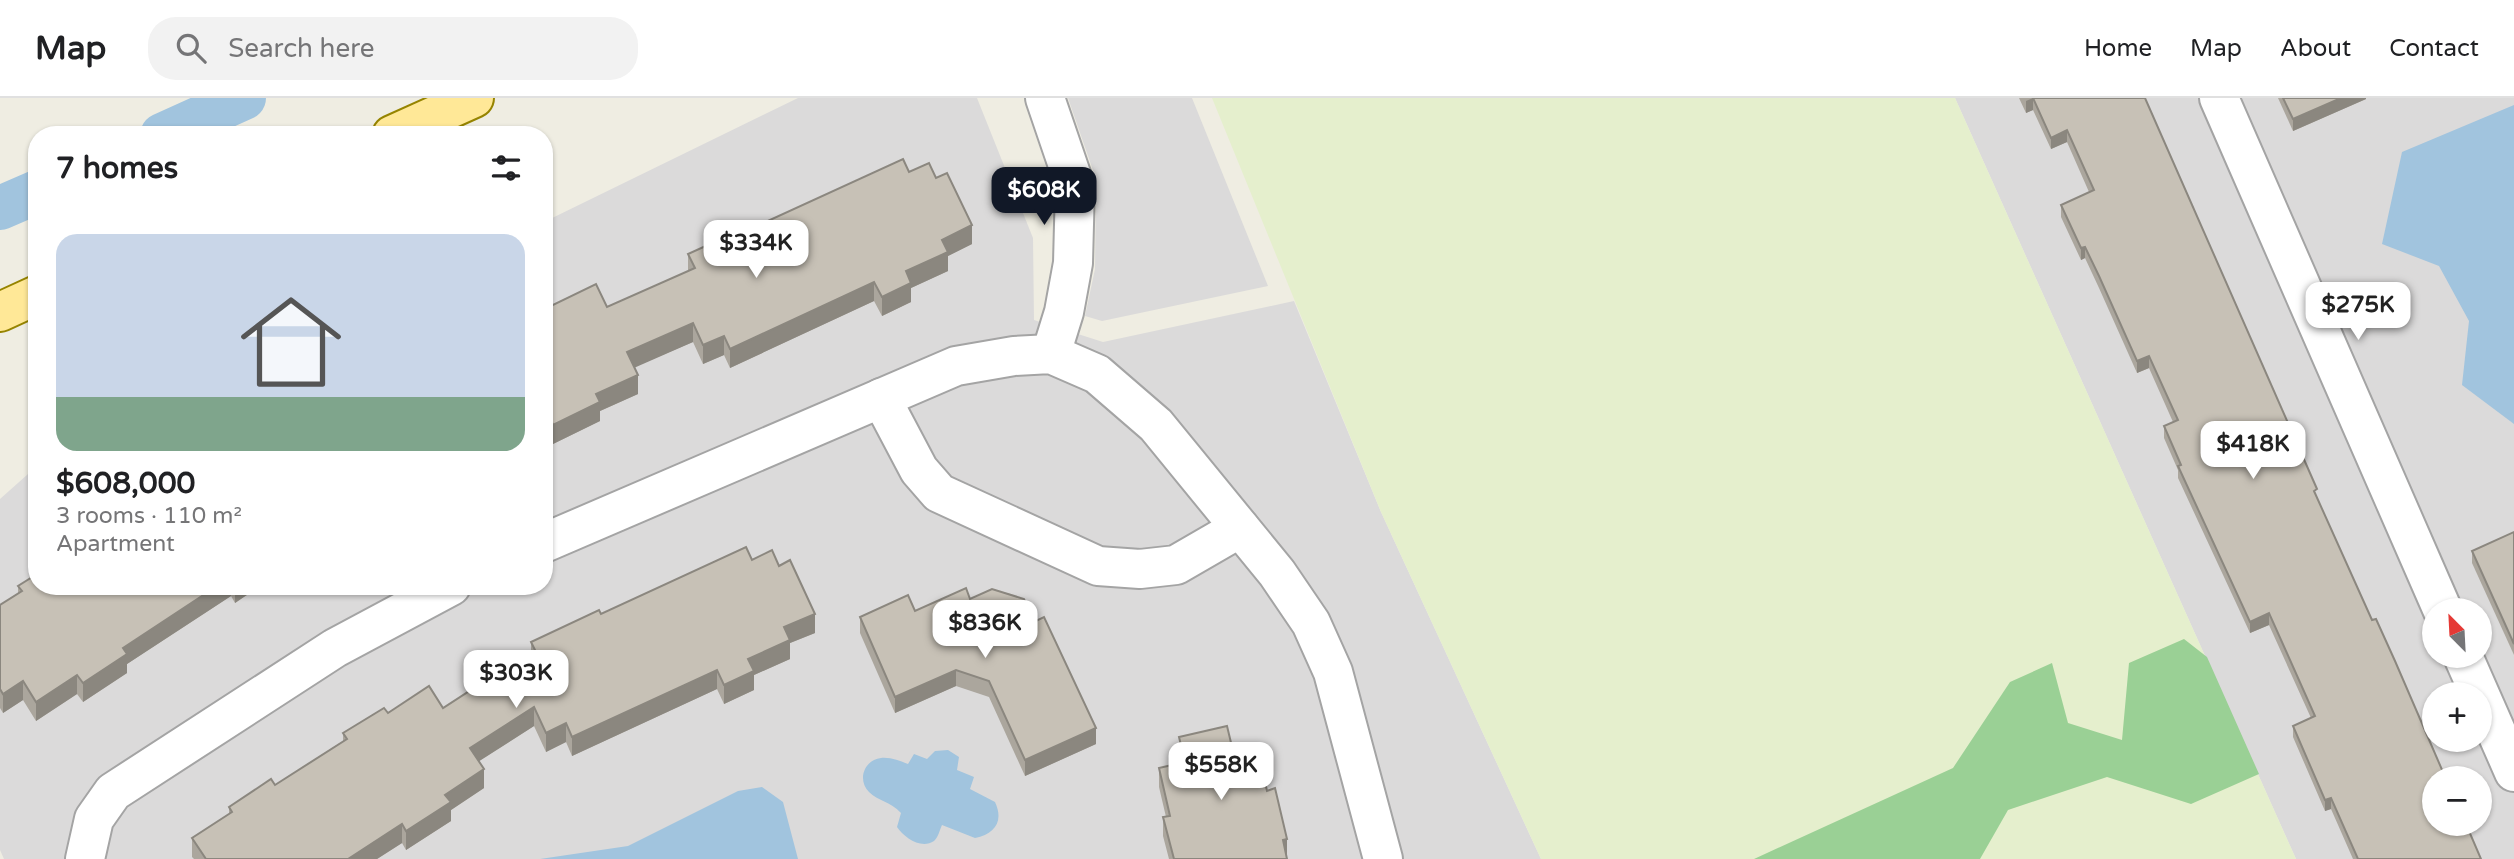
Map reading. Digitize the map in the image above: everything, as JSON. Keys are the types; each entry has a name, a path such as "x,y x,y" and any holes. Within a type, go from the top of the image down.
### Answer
{"main road":[{"path":"412,126 474,98"},
{"path":"0,312 28,299"}],"street":[{"path":"1045,98 1075,186 1073,263 1064,312 1051,354"},
{"path":"2218,98 2438,598"},
{"path":"553,539 956,366 1014,356 1051,354 1097,374 1156,425 1277,573 1311,623 1333,672 1383,859"},
{"path":"881,398 919,471 939,493 1098,566 1140,569 1176,565 1240,528"},
{"path":"85,859 94,819 113,792 335,648 434,595"},
{"path":"2469,668 2511,757"}],"shaded area":[{"path":"798,98 977,98 1033,238 1034,320 1103,342 1294,301 1381,512 1541,859 4,859 0,850 0,499 28,474 28,595 553,595 553,218"},
{"path":"1068,98 1192,98 1268,286 1102,321 1085,316 1095,269 1096,179"},
{"path":"1955,98 2514,98 2514,859 2296,859"}],"green space":[{"path":"1212,98 1955,98 2296,859 1541,859 1381,512"},
{"path":"2184,639 2207,657 2259,774 2191,804 2107,777 2008,810 1980,859 1754,859 1953,768 2010,682 2052,663 2068,723 2122,740 2129,663"}],"water":[{"path":"2514,105 2514,424 2462,385 2469,321 2439,266 2382,244 2402,152"},
{"path":"948,750 959,757 957,770 974,777 970,789 995,802 998,821 988,833 975,838 942,825 934,841 918,843 904,835 897,827 901,813 865,787 864,771 870,762 881,758 908,764 914,754 927,759 935,751"},
{"path":"762,787 783,802 798,859 540,859 628,846 738,791"}],"building":[{"path":"2033,98 2145,98 2317,489 2314,491 2372,620 2376,619 2422,723 2422,752 2434,752 2440,766 2422,766 2422,836 2471,836 2481,859 2358,859 2331,798 2325,800 2293,726 2315,716 2269,613 2250,622 2178,466 2181,465 2164,426 2178,420 2149,356 2137,361 2085,247 2081,248 2061,205 2094,190 2067,130 2051,138"},
{"path":"2283,98 2341,98 2293,119"},
{"path":"903,159 909,172 929,163 936,178 947,173 972,225 942,240 948,252 906,271 911,283 882,297 874,282 730,349 724,336 703,345 693,323 627,352 638,375 596,394 600,402 553,425 553,305 596,284 607,307 695,268 688,254 756,223 757,226"},
{"path":"2514,532 2514,644 2472,551"},
{"path":"746,547 752,560 772,550 779,566 790,560 815,614 784,627 790,640 748,659 754,671 724,685 717,670 572,737 566,723 546,733 534,707 470,748 484,769 445,795 451,802 406,831 402,824 348,859 206,859 192,838 232,812 229,807 271,779 275,785 347,739 343,733 384,708 388,713 429,686 443,708 491,677 538,656 531,642 599,610 601,614"},
{"path":"28,580 28,595 203,595 123,648 127,654 83,683 77,675 36,702 23,681 3,694 0,689 0,605 22,591 18,586"},
{"path":"966,588 970,599 992,589 1024,599 1034,622 1044,617 1096,728 1025,760 989,681 956,670 895,697 860,617 908,595 915,611"},
{"path":"1227,726 1233,751 1257,746 1267,791 1275,788 1287,839 1283,840 1287,859 1174,859 1163,817 1170,816 1159,768 1185,762 1179,737"}],"waterway":[{"path":"182,126 244,98"},
{"path":"0,208 28,196"}]}
